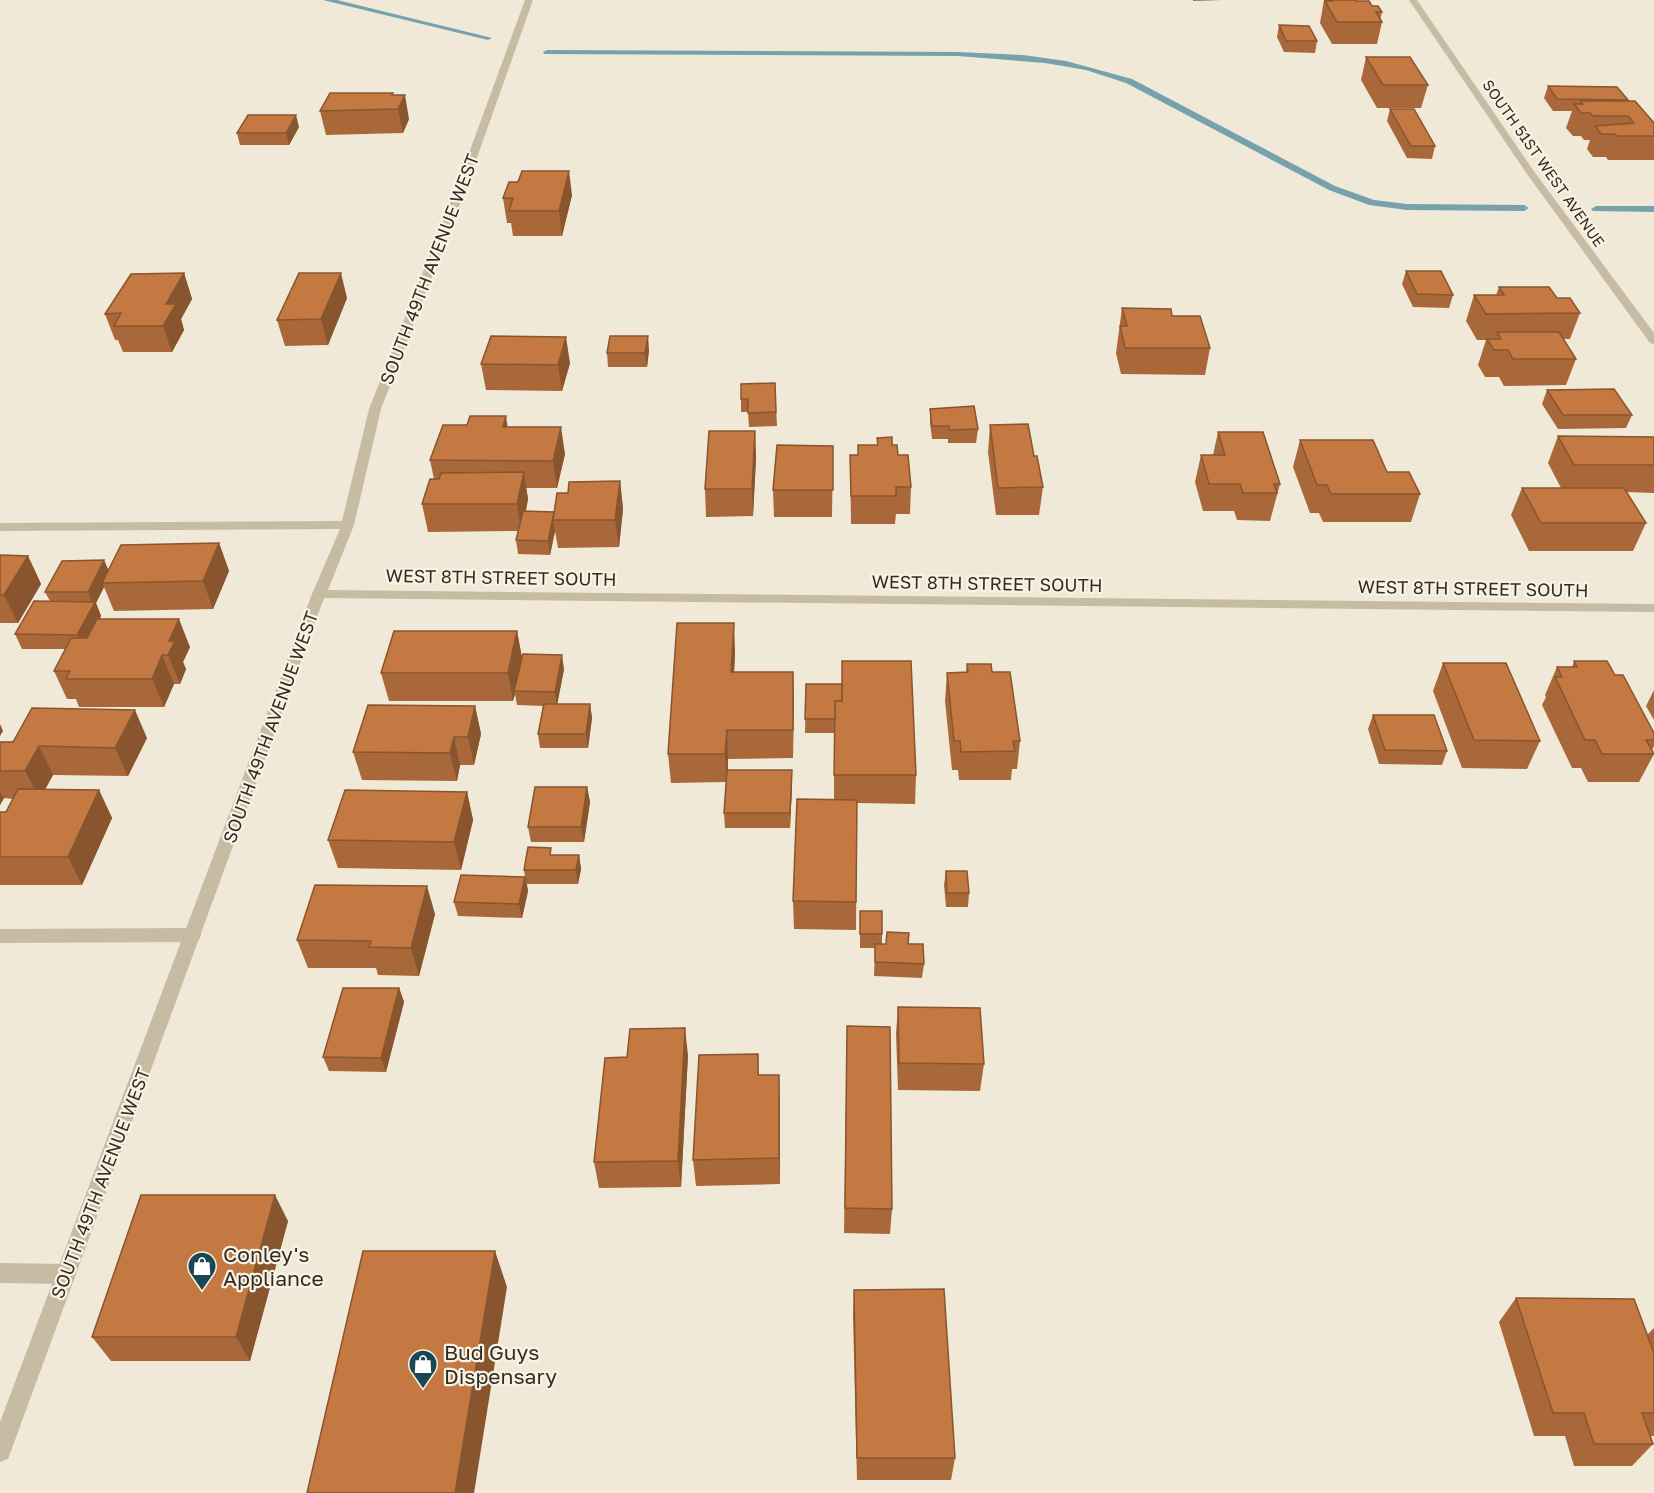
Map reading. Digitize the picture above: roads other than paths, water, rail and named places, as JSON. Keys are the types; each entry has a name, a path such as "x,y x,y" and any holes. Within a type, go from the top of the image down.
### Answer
{"street":[{"name":"SOUTH 49TH AVENUE WEST","path":"0,1451 319,594 348,525 375,409 463,183 529,0"},
{"name":"SOUTH 51ST WEST AVENUE","path":"1413,0 1530,172 1654,340"},
{"path":"0,527 348,525"},
{"name":"WEST 8TH STREET SOUTH","path":"319,594 1654,608"},
{"path":"0,936 193,935"},
{"path":"0,1273 66,1274"}],"waterway":[{"path":"327,0 488,38"},
{"path":"547,52 958,54 1045,60 1087,68 1129,81 1332,188 1372,203 1407,207 1524,208"},
{"path":"1596,209 1654,209"}],"place":[{"name":"Conley's Appliance","path":"202,1292"},
{"name":"Bud Guys Dispensary","path":"423,1390"}]}
